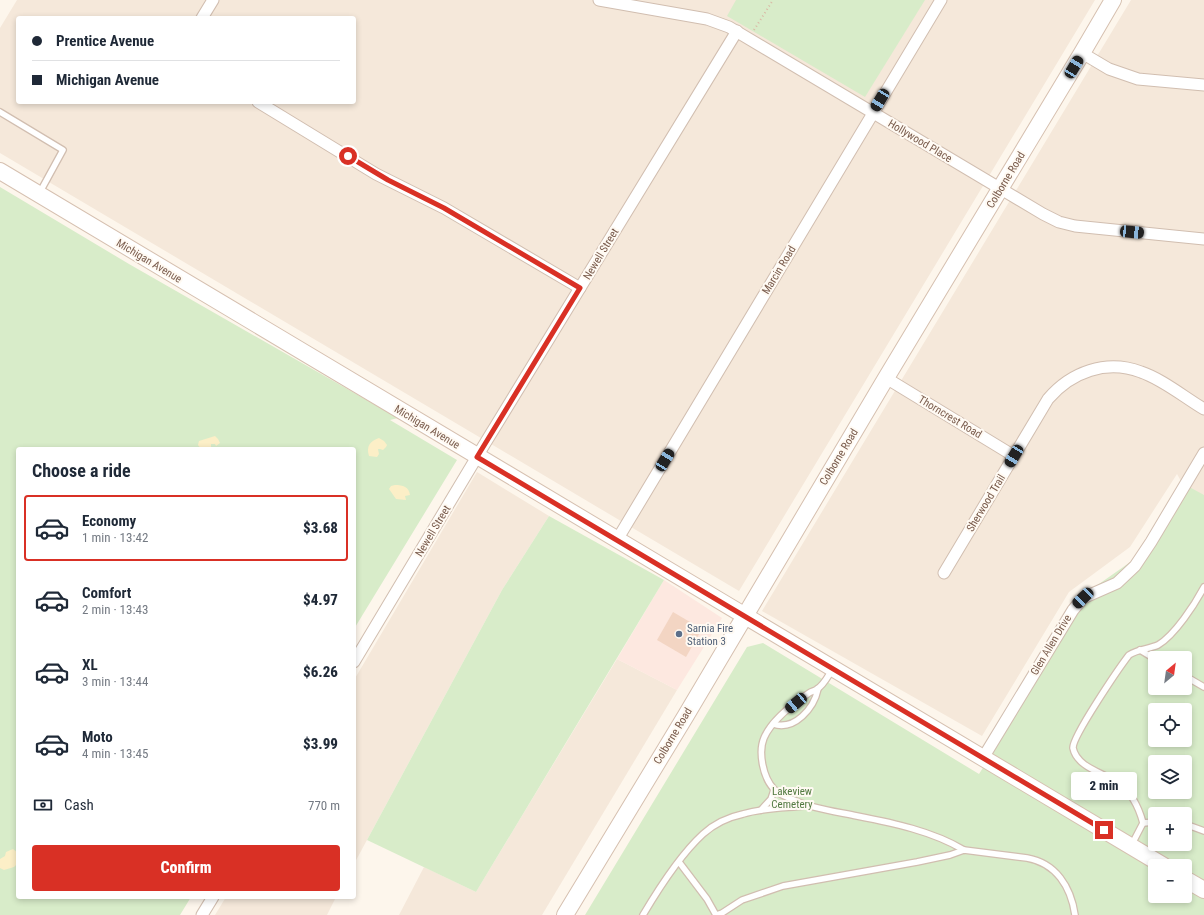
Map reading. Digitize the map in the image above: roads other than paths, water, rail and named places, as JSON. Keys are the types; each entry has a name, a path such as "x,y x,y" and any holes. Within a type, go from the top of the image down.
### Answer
{"main road":[{"name":"Colborne Road","path":"565,915 1113,0"},
{"name":"Michigan Avenue","path":"0,171 1152,859"},
{"path":"727,645 737,637 748,632 761,631 775,634"},
{"path":"1192,882 1204,890"}],"street":[{"path":"203,16 213,0"},
{"name":"Hollywood Place","path":"599,0 715,21 737,31 1043,214 1067,224 1204,239"},
{"name":"Marcin Road","path":"617,540 941,0"},
{"name":"Newell Street","path":"356,659 477,457 737,31"},
{"path":"1082,54 1109,69 1138,78 1204,85"},
{"path":"261,104 376,174 444,208 580,288"},
{"name":"Sherwood Trail","path":"944,574 1041,410 1055,391 1067,380 1093,369 1111,366 1121,367 1151,376 1204,409"},
{"name":"Thorncrest Road","path":"886,378 1014,456"},
{"name":"Glen Allen Drive","path":"983,758 1073,610 1083,598 1116,583 1135,566 1204,453"},
{"path":"202,915 212,899"}],"lane":[{"path":"0,112 63,150 39,194"},
{"path":"1130,846 1143,823 1138,808 1128,792 1118,783 1094,771 1084,764 1073,749 1074,743 1076,737 1124,660 1134,651 1158,645 1168,637 1192,608 1204,587"},
{"path":"1140,650 1148,655"},
{"path":"773,724 780,726 786,725 799,718 814,702 818,689 833,669"},
{"path":"1192,680 1204,687"},
{"path":"818,689 808,694 773,724 764,737 761,760 767,778 774,790 806,806 908,828 950,842 964,850 1037,860 1047,865 1062,880 1067,888 1075,915"},
{"path":"761,810 771,799 774,790"},
{"path":"644,915 656,892 679,862 703,834 718,823 743,814 761,810 806,806"},
{"path":"1143,823 1148,823"},
{"path":"1192,827 1204,831"},
{"path":"679,862 707,899 716,915 722,913 742,900 782,886 917,862 950,855 964,850"}],"place":[{"name":"Sarnia Fire Station 3","path":"679,634"}],"park label":[{"name":"Lakeview Cemetery","path":"792,797"}]}
